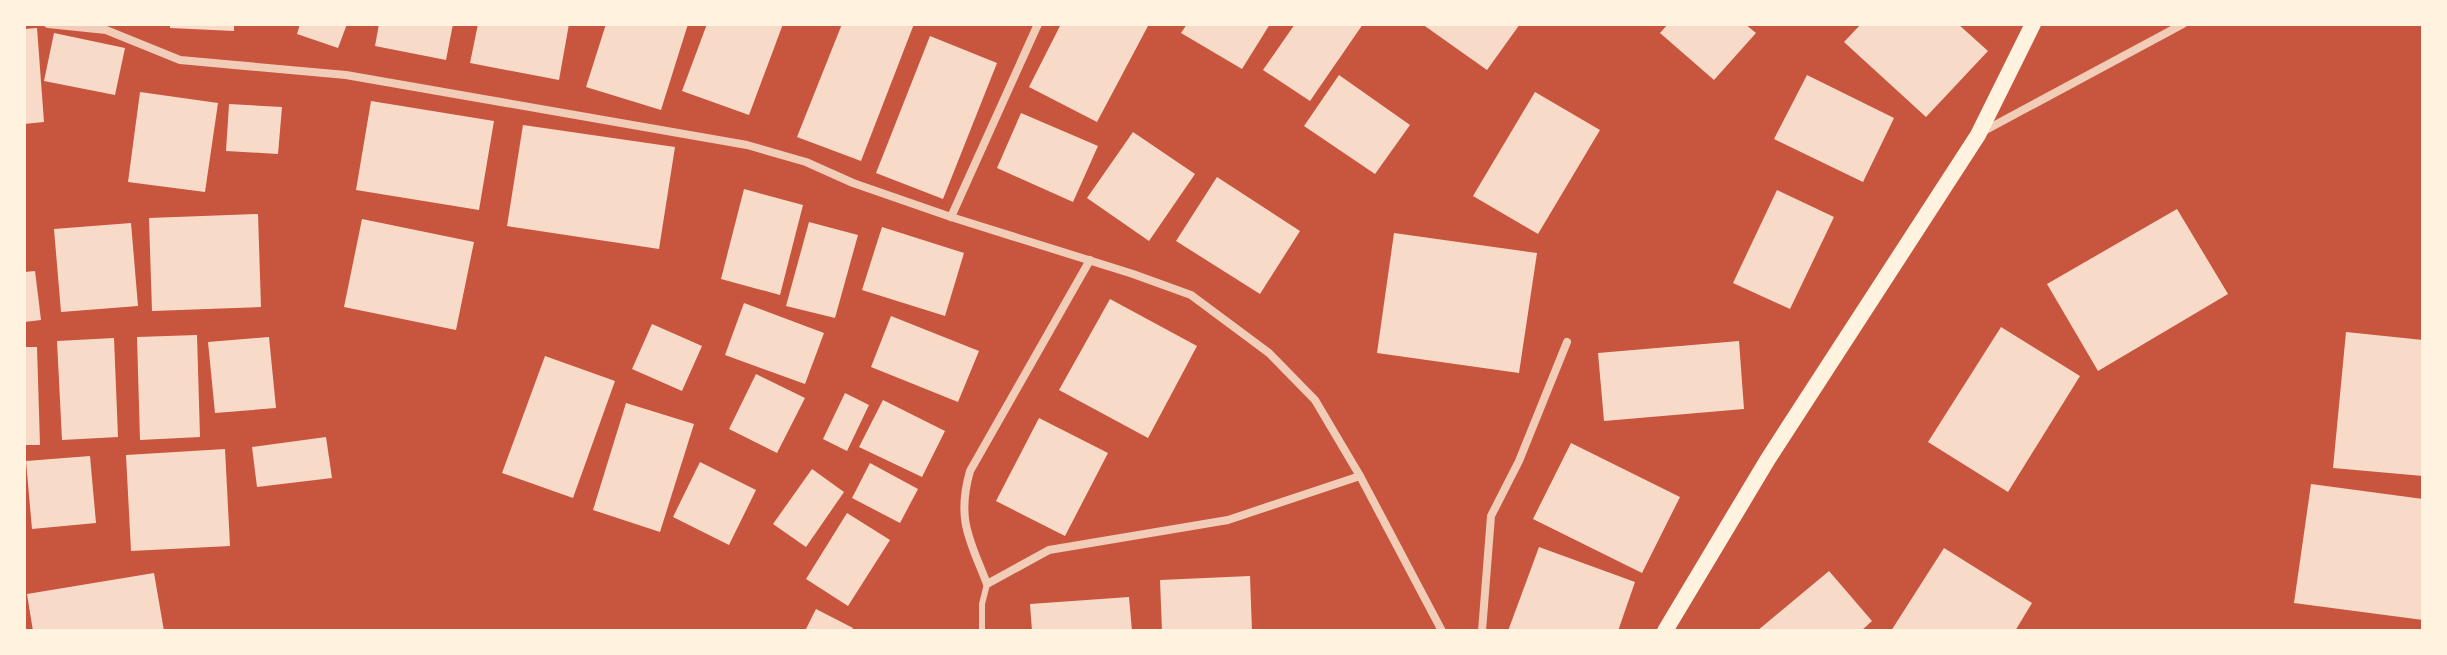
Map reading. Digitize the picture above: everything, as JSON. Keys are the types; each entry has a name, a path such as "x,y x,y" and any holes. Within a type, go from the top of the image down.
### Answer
{"main road":[{"path":"1665,631 1768,459 1978,135 2033,24"}],"street":[{"path":"48,24 106,30 180,60 346,75 747,145 806,162 853,183 951,217 1191,295 1269,353 1315,400 1360,476 1442,631"},
{"path":"951,217 1038,24"},
{"path":"1978,135 2183,24"},
{"path":"1090,260 970,471 963,495 964,525 987,584 1049,550 1228,520 1360,476"},
{"path":"1482,631 1491,516 1519,461 1567,342"}],"lane":[{"path":"982,631 982,604 987,584"}],"building":[{"path":"170,24 234,24 234,31 170,28"},
{"path":"300,24 347,24 338,48 297,34"},
{"path":"379,24 453,24 446,60 375,46"},
{"path":"478,24 569,24 559,80 470,63"},
{"path":"606,24 688,24 661,110 586,87"},
{"path":"707,24 783,24 749,115 682,91"},
{"path":"842,24 914,24 861,161 797,137"},
{"path":"1061,24 1149,24 1097,122 1029,87"},
{"path":"1187,24 1270,24 1242,69 1181,33"},
{"path":"1295,24 1363,24 1310,101 1263,70"},
{"path":"1422,24 1520,24 1487,70"},
{"path":"1668,24 1745,24 1756,33 1714,80 1660,33"},
{"path":"1861,24 1958,24 1988,51 1926,117 1844,42"},
{"path":"37,28 44,122 24,124 24,29"},
{"path":"54,33 125,48 115,95 44,81"},
{"path":"930,36 997,63 943,199 876,173"},
{"path":"1339,75 1410,125 1375,174 1304,126"},
{"path":"1807,75 1894,118 1863,182 1774,139"},
{"path":"140,92 218,103 205,192 128,182"},
{"path":"1535,92 1600,130 1538,234 1473,196"},
{"path":"371,101 494,121 479,210 356,190"},
{"path":"229,104 282,107 278,154 226,151"},
{"path":"1021,113 1098,146 1073,202 997,168"},
{"path":"523,125 675,147 659,249 507,226"},
{"path":"1133,132 1195,174 1149,241 1087,198"},
{"path":"1217,177 1300,231 1260,294 1176,241"},
{"path":"744,189 803,205 780,295 721,279"},
{"path":"1777,190 1834,217 1790,309 1733,283"},
{"path":"2177,209 2228,294 2098,371 2047,284"},
{"path":"258,214 261,307 152,311 149,218"},
{"path":"362,219 474,242 456,330 344,307"},
{"path":"809,222 858,235 835,318 786,306"},
{"path":"131,223 138,306 61,312 54,229"},
{"path":"882,227 964,253 945,316 862,290"},
{"path":"1394,233 1537,253 1519,373 1377,353"},
{"path":"35,271 41,320 24,322 24,272"},
{"path":"1110,299 1197,346 1148,438 1059,390"},
{"path":"744,303 824,333 805,384 725,355"},
{"path":"891,316 979,351 958,402 871,367"},
{"path":"652,324 702,346 682,391 632,369"},
{"path":"2001,327 2080,376 2008,492 1928,442"},
{"path":"2346,332 2423,340 2423,476 2333,468"},
{"path":"197,335 200,437 140,440 137,337"},
{"path":"269,337 276,408 215,413 208,342"},
{"path":"114,338 118,437 62,440 57,341"},
{"path":"1739,341 1744,409 1604,421 1598,353"},
{"path":"24,347 37,347 40,445 24,445"},
{"path":"545,356 615,381 573,498 502,473"},
{"path":"756,374 805,398 777,453 729,429"},
{"path":"845,393 869,405 847,451 823,439"},
{"path":"883,400 945,431 922,477 859,447"},
{"path":"626,403 694,424 660,532 593,510"},
{"path":"1039,418 1108,453 1065,536 996,501"},
{"path":"326,437 332,478 257,487 252,447"},
{"path":"1571,443 1680,497 1642,573 1533,519"},
{"path":"225,449 230,546 131,551 126,455"},
{"path":"90,456 96,523 32,529 26,461"},
{"path":"700,462 756,490 729,545 673,517"},
{"path":"870,463 918,489 900,523 852,498"},
{"path":"812,469 844,492 806,547 773,524"},
{"path":"2311,484 2423,499 2423,620 2294,603"},
{"path":"847,513 890,540 848,606 806,579"},
{"path":"1539,547 1635,582 1618,631 1508,631"},
{"path":"1944,548 2032,603 2015,631 1891,631"},
{"path":"1829,571 1872,621 1861,631 1757,631"},
{"path":"154,573 164,631 33,631 27,594"},
{"path":"1250,576 1252,631 1162,631 1160,580"},
{"path":"1129,597 1132,631 1032,631 1030,604"},
{"path":"816,609 853,628 851,631 805,631"}]}
